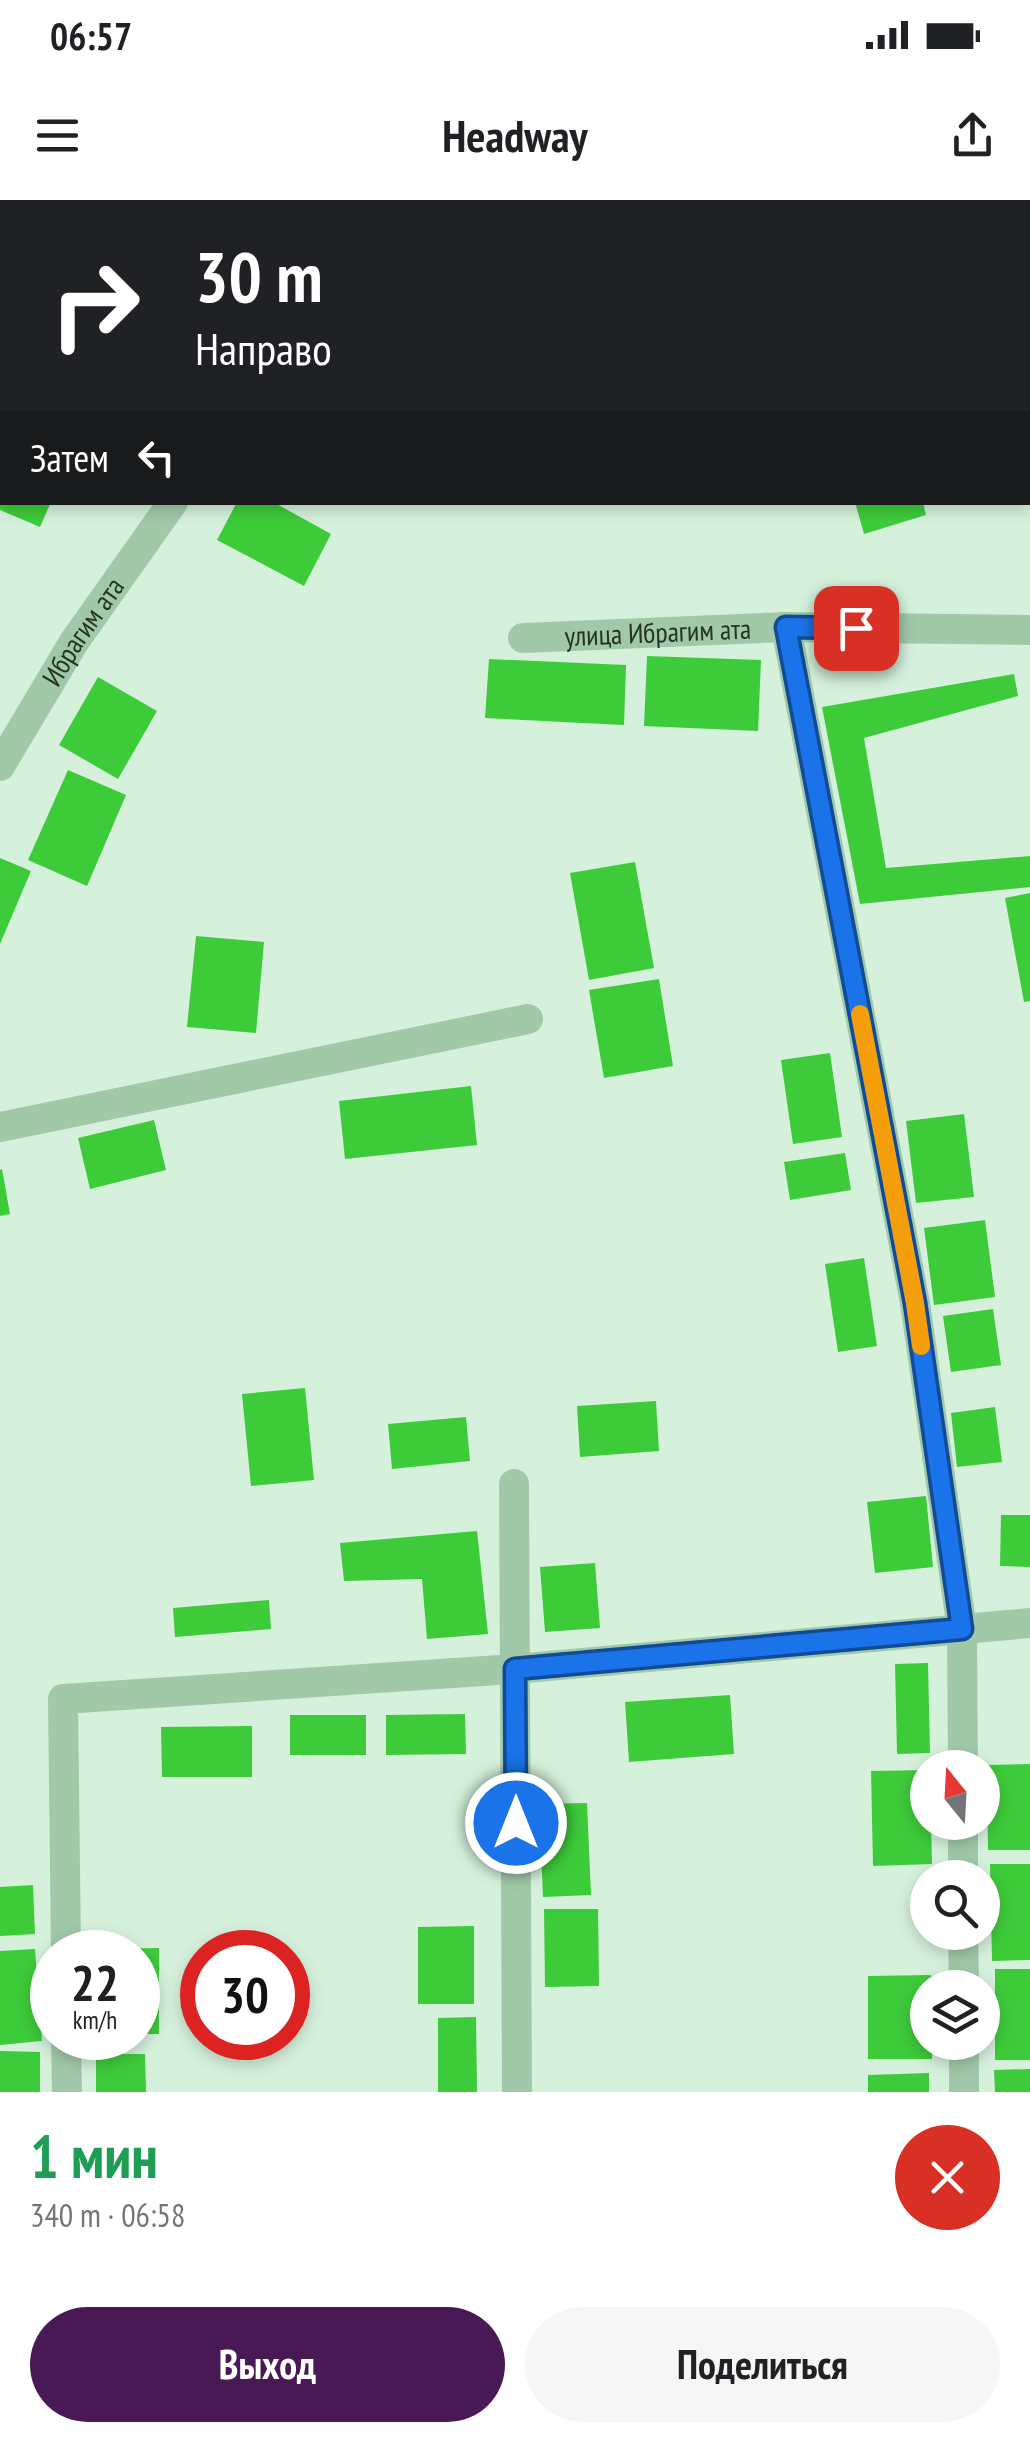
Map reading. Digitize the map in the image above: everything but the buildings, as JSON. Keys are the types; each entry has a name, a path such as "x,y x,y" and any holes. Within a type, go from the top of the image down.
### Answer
{"street":[{"name":"Ибрагим ата","path":"0,766 74,642 171,505"},
{"name":"улица Ибрагим ата","path":"523,638 786,627 1030,630"},
{"path":"786,627 915,1303 962,1629 962,1750"},
{"path":"0,1127 528,1019"},
{"path":"514,1484 517,2092"},
{"path":"66,1930 63,1699 515,1669 1030,1623"},
{"path":"66,2060 67,2092"},
{"path":"964,2060 964,2092"}],"slow traffic":[{"path":"860,1014 921,1346"}],"route":[{"path":"516,1823 515,1669 962,1629 915,1303 786,627 856,628"}]}
